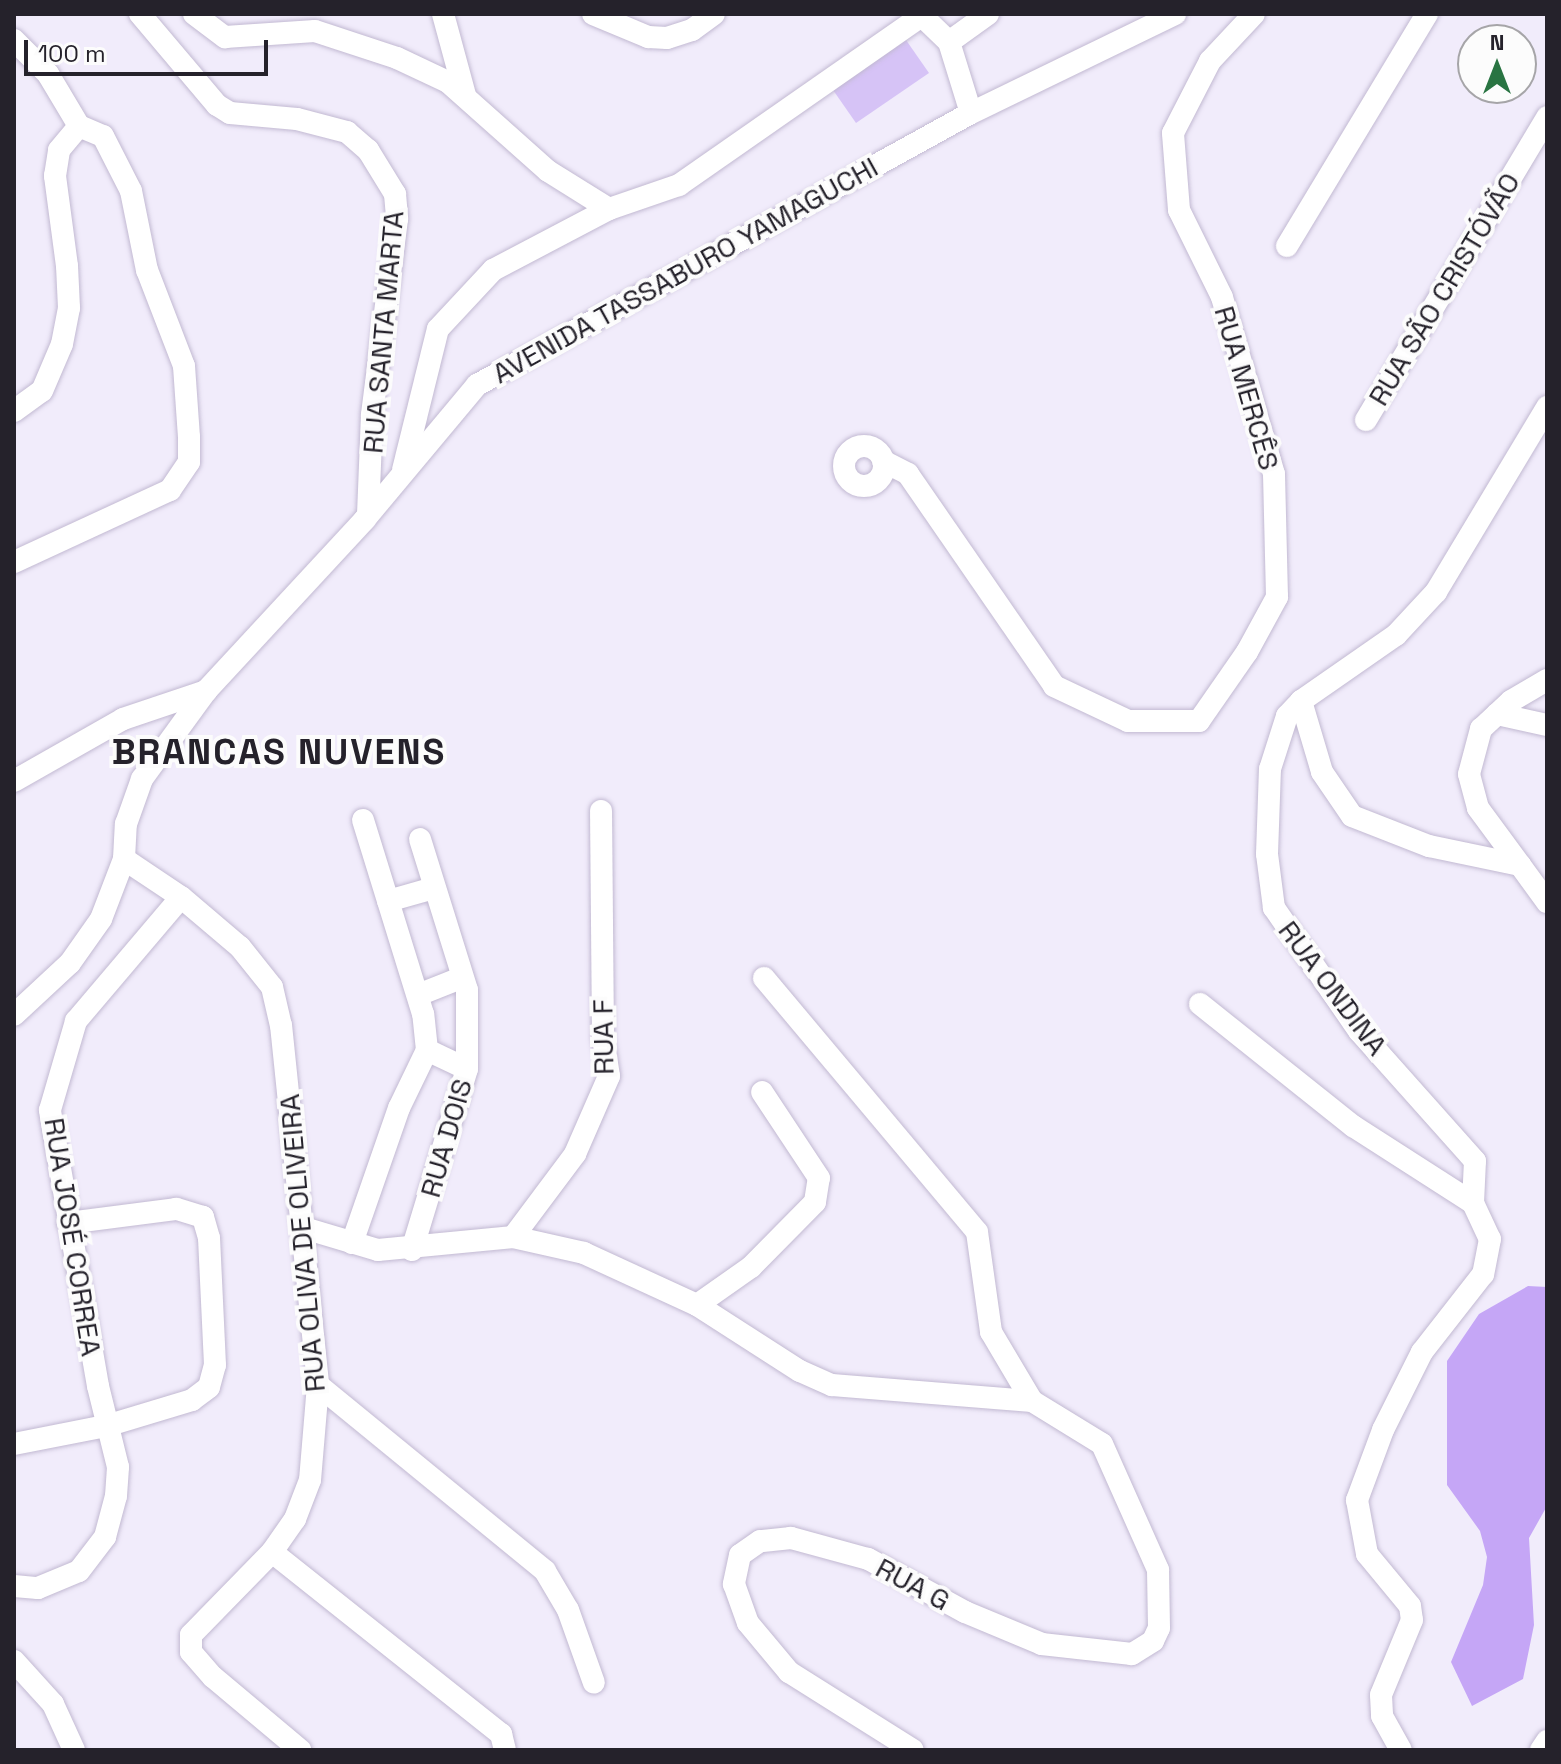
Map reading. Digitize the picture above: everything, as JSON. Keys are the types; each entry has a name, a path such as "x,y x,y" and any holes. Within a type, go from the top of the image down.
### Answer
{"street":[{"name":"RUA SANTA MARTA","path":"140,14 217,105 253,118 297,119 347,132 368,150 395,194 397,219 372,415 368,515"},
{"path":"194,14 225,37 282,29 362,43 465,95 548,171 609,209"},
{"path":"443,14 465,95"},
{"path":"593,14 648,37 667,38 692,30 714,14"},
{"path":"949,42 988,14"},
{"name":"AVENIDA TASSABURO YAMAGUCHI","path":"14,1015 70,963 101,919 124,859 126,824 142,779 206,691 368,515 477,385 971,113 1175,14"},
{"name":"RUA MERCÊS","path":"883,461 908,474 1054,686 1128,721 1199,721 1247,652 1277,597 1274,474 1222,297 1179,210 1173,133 1210,61 1254,14"},
{"path":"1287,246 1427,14"},
{"path":"402,475 438,329 493,270 609,209 679,185 920,15 949,42 971,113"},
{"path":"14,40 48,74 79,126 103,136 131,191 147,270 184,366 189,462 170,490 14,562"},
{"name":"RUA SÃO CRISTÓVÃO","path":"1366,420 1547,117"},
{"path":"14,411 42,391 62,344 69,308 67,266 55,176 59,150 79,126"},
{"path":"1520,865 1429,846 1352,816 1322,772 1301,701 1396,635 1436,592 1547,407"},
{"path":"1547,680 1497,714 1481,729 1469,774 1478,808 1547,902"},
{"path":"14,781 123,719 206,691"},
{"name":"RUA ONDINA","path":"1301,701 1287,716 1270,769 1267,854 1274,908 1359,1031 1475,1161 1473,1203 1483,1216 1490,1256 1483,1274 1422,1352 1383,1430 1357,1500 1367,1554 1410,1606 1412,1620 1381,1695 1382,1716 1401,1750"},
{"path":"1497,714 1547,725"},
{"name":"RUA F","path":"513,1237 575,1154 609,1076 603,1037 601,811"},
{"path":"352,1243 399,1108 427,1050 418,995 363,820"},
{"name":"RUA DOIS","path":"412,1250 467,1069 467,990 420,839"},
{"name":"RUA OLIVA DE OLIVEIRA","path":"124,859 181,897 240,947 272,987 281,1025 318,1385 310,1480 295,1519 272,1552 191,1635 191,1652 213,1677 300,1750"},
{"path":"388,901 434,888"},
{"name":"RUA JOSÉ CORREA","path":"14,1586 38,1588 79,1571 105,1537 118,1467 106,1426 50,1110 62,1058 76,1021 181,897"},
{"path":"418,995 461,978"},
{"path":"764,978 977,1232 991,1332 1032,1401"},
{"path":"1200,1004 1353,1126 1473,1203"},
{"path":"427,1050 467,1069"},
{"path":"697,1305 751,1267 815,1202 819,1178 762,1092"},
{"path":"14,1444 106,1426 192,1400 209,1387 215,1365 209,1238 203,1217 176,1209 68,1223"},
{"path":"304,1228 352,1243 412,1250 513,1237 584,1253 697,1305 800,1371 832,1385 1032,1401"},
{"path":"318,1385 545,1571 568,1610 594,1683"},
{"name":"RUA G","path":"913,1750 789,1672 748,1623 734,1584 740,1555 760,1541 791,1538 868,1559 965,1612 1042,1644 1132,1654 1153,1641 1159,1628 1158,1570 1102,1444 1032,1401"},
{"path":"272,1552 501,1734 505,1750"},
{"path":"14,1661 53,1704 74,1750"},
{"path":"1541,1750 1547,1741"}],"shaded area":[{"path":"906,40 929,73 856,123 833,90"},
{"path":"1528,1286 1547,1287 1547,1506 1529,1538 1534,1625 1523,1679 1472,1706 1451,1662 1483,1585 1487,1557 1480,1531 1447,1485 1447,1361 1479,1314"}],"district":[{"name":"BRANCAS NUVENS","path":"279,753"}]}
